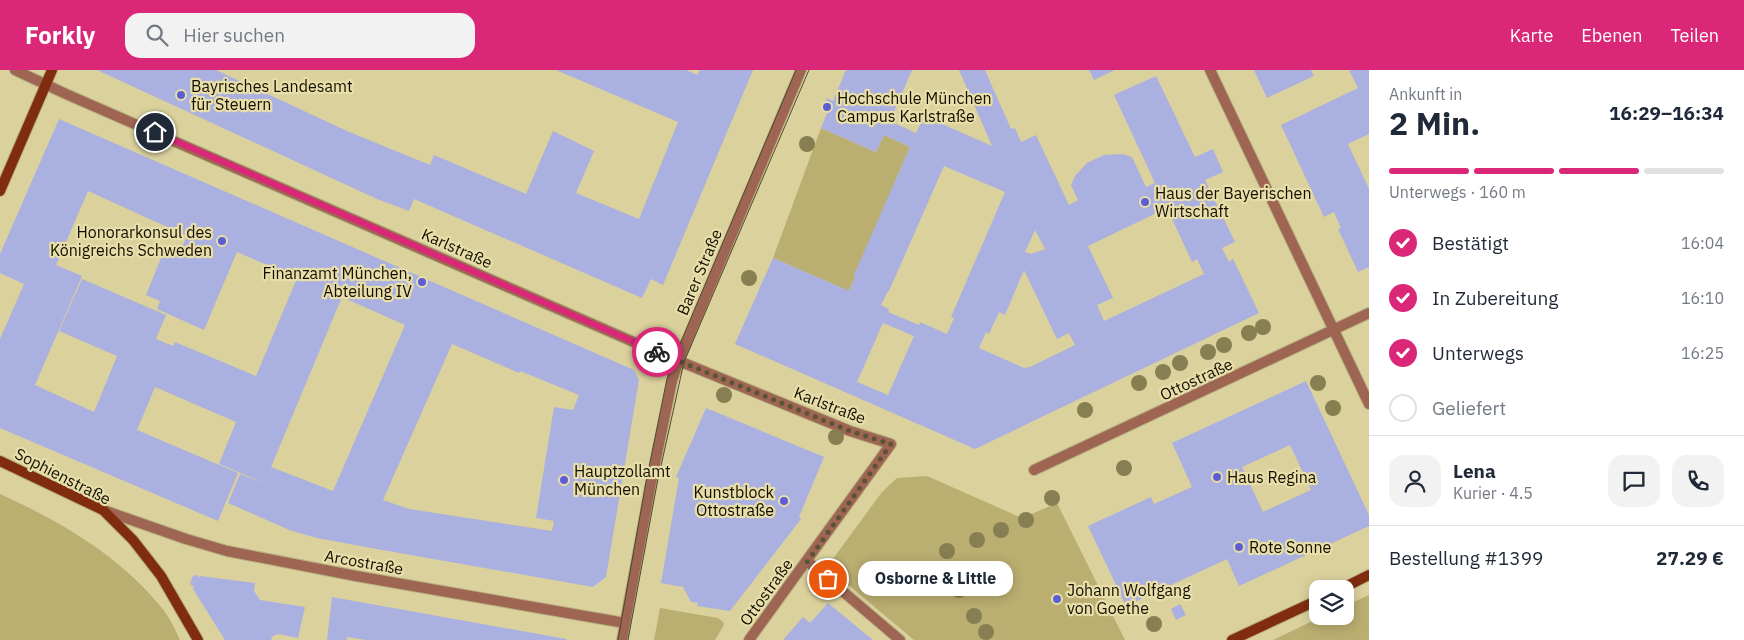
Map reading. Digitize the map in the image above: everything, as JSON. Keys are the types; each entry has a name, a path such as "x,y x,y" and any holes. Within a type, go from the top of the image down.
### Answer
{"street":[{"name":"Karlstraße","path":"15,70 679,360 850,431 891,444"},
{"path":"0,191 52,70"},
{"name":"Barer Straße","path":"622,640 672,381 679,360 801,70"},
{"path":"1210,70 1369,404"},
{"name":"Ottostraße","path":"1034,470 1369,313"},
{"name":"Ottostraße","path":"749,640 891,444"},
{"name":"Sophienstraße","path":"0,461 103,510 133,540 161,576 198,640"},
{"name":"Arcostraße","path":"103,510 227,551 626,623"},
{"name":"Ottostraße","path":"807,562 900,640"},
{"path":"1354,582 1369,575"},
{"path":"1232,640 1309,604"}],"shaded area":[{"path":"821,128 876,152 884,135 910,147 849,291 773,258"},
{"path":"927,476 1022,518 1057,503 1125,640 914,640 827,567 882,492 897,478"},
{"path":"0,494 66,528 127,571 161,607 180,640 0,640"},
{"path":"1369,595 1369,640 1273,640 1309,623 1309,625 1354,625 1354,602"},
{"path":"660,608 718,618 724,625 715,640 654,640"}],"building":[{"path":"97,70 216,70 347,131 430,165 434,155 526,194 553,131 594,151 576,193 639,219 678,122 556,70 686,70 697,75 700,70 753,70 663,285 651,279 642,298 414,199 409,211 377,199"},
{"path":"846,70 912,70 890,121 916,133 924,116 992,146 959,70 985,70 1011,129 1015,128 1021,142 1036,135 1069,205 1078,200 1071,185 1075,176 1087,163 1104,155 1123,154 1132,157 1146,187 1155,183 1114,95 1156,76 1195,157 1213,149 1223,172 1205,180 1235,242 1222,248 1229,262 1233,259 1259,313 975,449 735,344 773,258 849,291 855,277 853,277 910,147 884,135 876,152 821,128 827,113 822,111 827,98 833,101","holes":["944,166 1005,192 951,317 954,318 947,334 920,322 919,325 888,312 889,309 881,305 889,291","1167,208 1192,262 1197,259 1204,274 1104,321 1097,305 1113,298 1088,246","1035,230 1045,249 1031,254 1025,252","1024,270 1057,339 1069,333 1075,345 1030,367 1024,368 979,348 986,332 989,334 999,312 1005,315","883,323 914,336 888,395 857,382"]},
{"path":"1089,70 1115,70 1094,80"},
{"path":"1254,70 1311,70 1314,76 1267,98"},
{"path":"1349,70 1369,70 1369,134 1348,144 1369,189 1369,267 1358,272 1338,229 1341,228 1334,212 1324,217 1281,125 1358,88"},
{"path":"59,119 634,370 639,380 606,577 593,587 317,538 292,531 228,503 240,474 264,483 219,464 236,422 155,387 137,430 238,473 218,521 0,428 0,339 24,284 0,273 0,254","holes":["88,191 187,236 179,254 165,248 146,295 160,301 157,309 204,330 237,252 297,278 256,376 175,342 173,346 156,339 166,315 82,279 59,331 117,356 94,412 35,385 82,276 56,265","342,297 405,325 333,491 271,467","452,344 519,373 520,371 579,395 573,410 554,407 536,518 554,521 552,531 409,509 383,500"]},
{"name":"Haus Regina","path":"1306,381 1369,515 1369,526 1239,586 1227,559 1126,606 1088,526 1151,497 1154,504 1192,487 1172,443","holes":["1290,445 1311,490 1263,512 1242,467"]},
{"name":"Kunstblock Ottostraße","path":"706,408 824,457 799,517 801,519 730,611 697,606 698,603 691,602 683,587 661,583 679,478 676,477"},
{"path":"197,575 199,578 200,576 255,583 254,591 260,600 305,607 298,638 278,634 271,637 272,640 225,640 193,589 194,587 190,584 193,576"},
{"path":"332,597 566,640 366,640 347,637 347,640 327,640"},
{"path":"828,603 873,640 783,640 803,617 810,623"},
{"path":"1180,604 1186,615 1176,620 1171,609"}],"tram line":[{"path":"618,640 646,482 667,379 674,358 796,70"},
{"path":"628,640 657,484 684,362 809,70"}],"way so far":[{"path":"657,352 850,431 891,444 807,562 828,579"}],"place":[{"name":"Bayrisches Landesamt für Steuern","path":"181,95"},
{"name":"Hochschule München Campus Karlstraße","path":"827,107"},
{"name":"Haus der Bayerischen Wirtschaft","path":"1145,202"},
{"name":"Honorarkonsul des Königreichs Schweden","path":"222,241"},
{"name":"Finanzamt München, Abteilung IV","path":"422,282"},
{"name":"Haus Regina","path":"1217,477"},
{"name":"Hauptzollamt München","path":"564,480"},
{"name":"Kunstblock Ottostraße","path":"784,501"},
{"name":"Rote Sonne","path":"1239,547"},
{"name":"Osborne & Little","path":"828,579"},
{"name":"Johann Wolfgang von Goethe","path":"1057,599"}],"route":[{"path":"155,132 657,352"}]}
